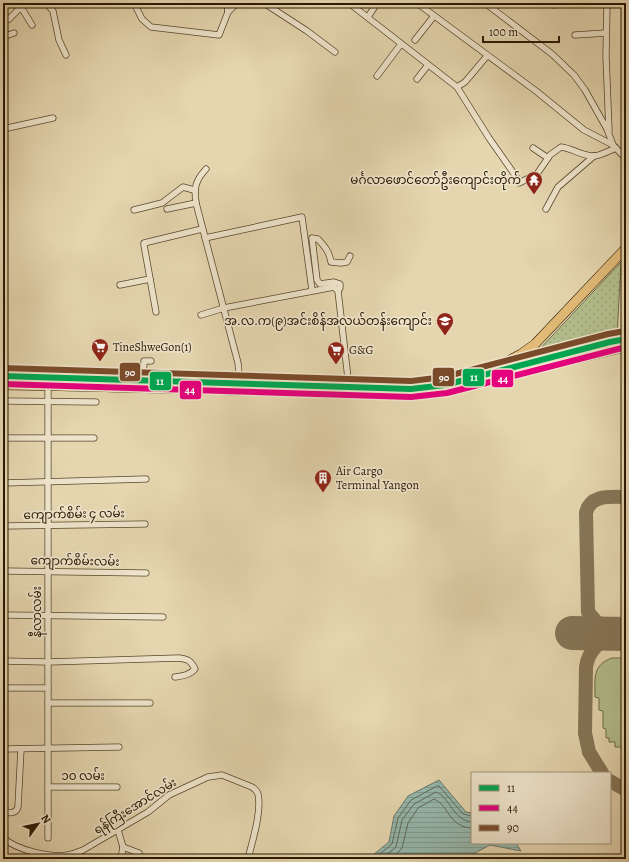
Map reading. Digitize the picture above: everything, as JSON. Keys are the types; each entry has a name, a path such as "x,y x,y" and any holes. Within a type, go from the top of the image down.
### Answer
{"highway":[{"path":"477,377 522,354 535,344 626,248"},
{"path":"3,376 142,379 240,384 426,388 445,385 626,339"},
{"path":"3,385 103,386 237,391 411,394 446,390 626,347"}],"street":[{"path":"46,3 53,11 60,40 66,55"},
{"path":"134,3 142,19 151,27 219,35 228,12 237,3"},
{"path":"227,3 228,12"},
{"path":"264,3 307,31 335,52"},
{"path":"350,3 457,87 519,183 537,174 548,158 561,147 594,156"},
{"path":"368,17 377,3"},
{"path":"417,3 584,130 614,147 626,159"},
{"path":"485,3 552,54 574,75 597,110 614,147"},
{"path":"552,3 554,5 564,3"},
{"path":"607,3 606,34 609,134"},
{"path":"3,17 7,20 9,19 23,5 32,25"},
{"path":"415,40 434,16"},
{"path":"3,37 14,33"},
{"path":"575,35 606,34"},
{"path":"377,76 401,44"},
{"path":"457,87 465,82 487,56"},
{"path":"417,79 428,65"},
{"path":"3,129 53,118"},
{"path":"546,209 558,187 594,156 614,147"},
{"path":"533,148 548,158"},
{"path":"206,169 199,177 194,190 196,203 238,363 240,384"},
{"path":"134,210 162,203 183,187 194,190"},
{"path":"167,209 196,203"},
{"path":"205,238 302,217 312,290"},
{"path":"156,312 144,243 202,229"},
{"path":"349,387 338,291 340,284 334,282 320,284 317,280 312,238 318,239 326,248 329,252 331,262 347,262 350,256"},
{"path":"120,285 150,279"},
{"path":"201,315 224,308 312,290 334,287 338,291"},
{"path":"142,379 144,361 150,361"},
{"name":"နီလာလမ်း","path":"48,386 48,838"},
{"path":"3,401 96,402"},
{"path":"3,438 94,438"},
{"path":"3,483 146,480"},
{"name":"ကျောက်စိမ်း ၄ လမ်း","path":"3,526 145,524"},
{"name":"ကျောက်စိမ်းလမ်း","path":"3,571 146,573"},
{"path":"3,615 163,618"},
{"path":"3,662 179,658 187,659 192,663 195,669 194,671 190,674 175,677"},
{"path":"3,688 48,688"},
{"path":"48,703 150,703"},
{"path":"3,749 119,747"},
{"path":"3,810 6,812 12,812 18,807 21,749"},
{"name":"ရန်ကြီးအောင်လမ်း","path":"3,838 11,844 45,856 68,855 75,853 148,812 169,795 208,777 222,775 252,787 258,794 258,814 248,859"},
{"name":"၁၀ လမ်း","path":"48,787 117,787"},
{"path":"118,830 123,847 121,859"},
{"path":"123,847 139,853"}],"green space":[{"path":"621,262 617,337 537,352"},
{"path":"612,658 626,658 626,752 625,747 615,747 615,742 609,742 609,738 606,738 606,729 603,728 603,711 599,710 599,698 595,697 596,673 601,665"}],"water":[{"path":"439,780 466,812 471,813 471,844 517,844 521,851 490,845 464,859 368,859 389,842 394,816 408,796"}],"taxiway":[{"path":"615,634 600,626 588,612 586,513 588,507 596,500 608,497 626,497"},
{"path":"601,772 589,752 585,733 586,667 589,656 596,646 600,642 615,634"},
{"path":"611,782 626,790"}],"runway":[{"path":"572,633 626,634"}],"transit line":[{"name":"90","path":"3,368 411,381 444,377 608,334 625,331"},
{"name":"11","path":"3,376 411,389 445,385 626,339"},
{"name":"44","path":"3,384 411,397 447,393 626,347"}],"place":[{"name":"မင်္ဂလာဖောင်တော်ဦးကျောင်းတိုက်","path":"534,195"},
{"name":"အ.လ.က(၉)အင်းစိန်အလယ်တန်းကျောင်း","path":"445,336"},
{"name":"TineShweGon(1)","path":"100,362"},
{"name":"G&G","path":"336,365"},
{"name":"Air Cargo Terminal Yangon","path":"323,493"}]}
